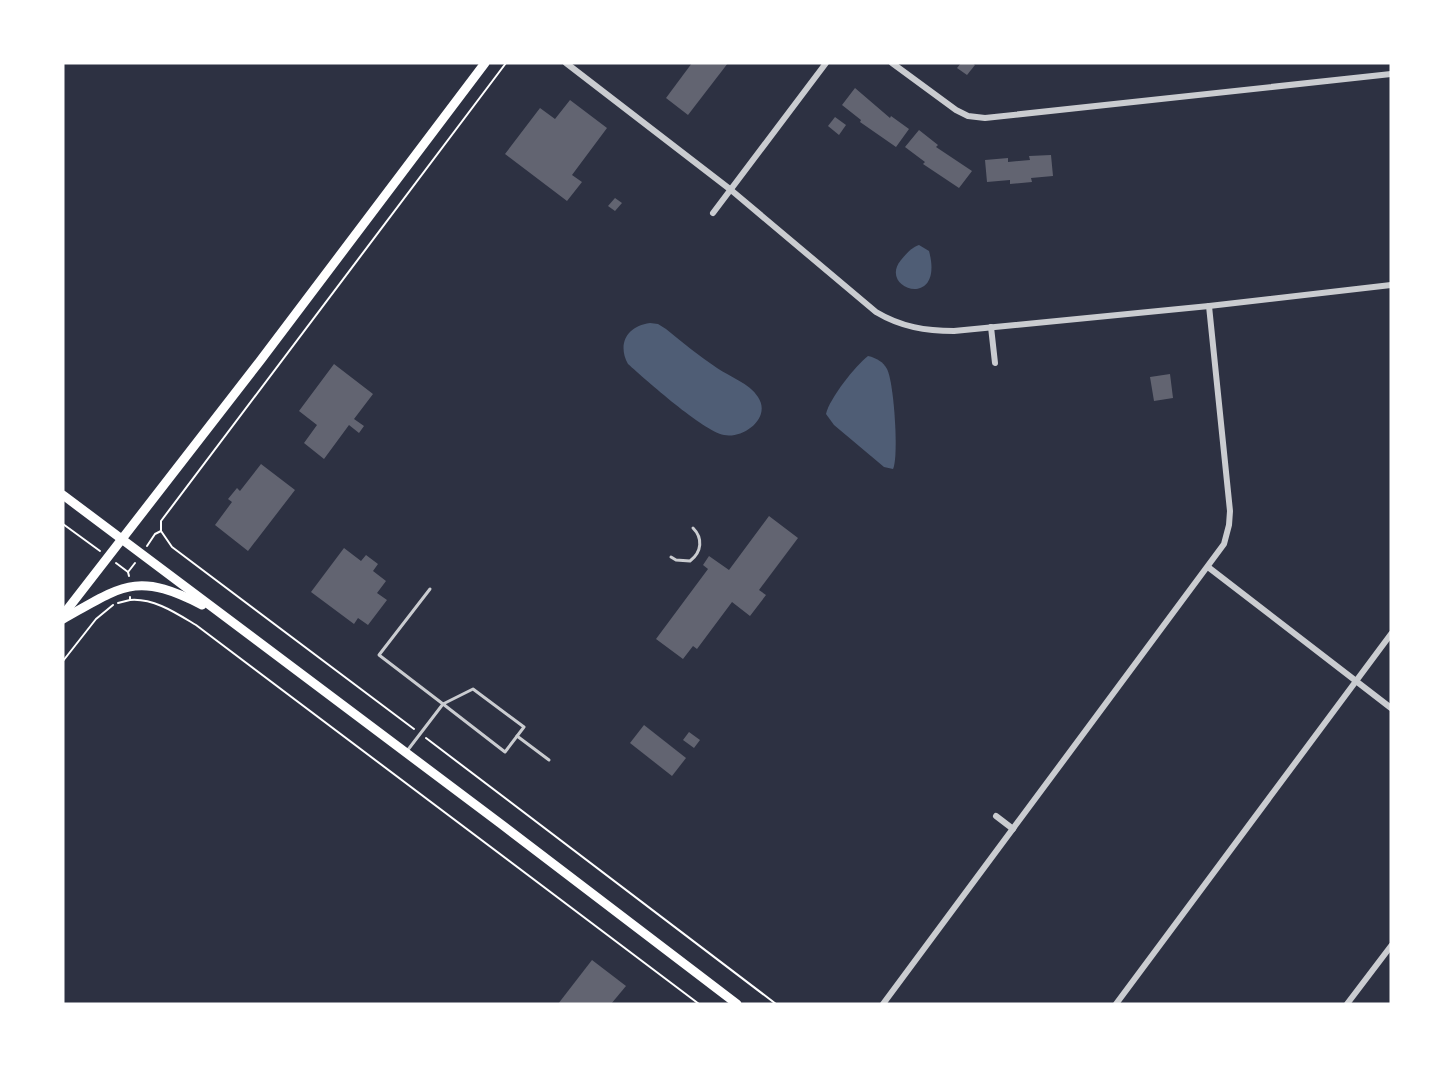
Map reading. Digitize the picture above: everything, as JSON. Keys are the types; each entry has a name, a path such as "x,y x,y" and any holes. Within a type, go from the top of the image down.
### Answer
{"main road":[{"path":"63,617 485,63"},
{"path":"63,495 736,1004"},
{"path":"63,617 116,590 142,585 171,591 226,618"}],"street":[{"path":"566,63 731,190 866,303 887,318 911,327 939,331 991,327 1209,306 1391,285"},
{"path":"713,213 826,63"},
{"path":"892,63 956,110 968,116 985,118 1391,74"},
{"path":"883,1004 1208,567 1227,536 1230,511 1209,306"},
{"path":"991,327 995,363"},
{"path":"1208,567 1391,708"},
{"path":"1116,1004 1391,634"},
{"path":"996,816 1013,829"},
{"path":"1347,1004 1391,946"}],"lane":[{"path":"671,557 676,560 690,561 696,556 700,544 698,533 693,528"},
{"path":"405,753 443,704 473,689 524,727 505,752 443,704 379,655 430,589"},
{"path":"517,736 549,760"}],"path":[{"path":"506,63 163,518 160,525 161,531 172,547 776,1004"},
{"path":"63,524 128,572 130,600"},
{"path":"63,661 96,619 114,604 140,599 154,603 196,625 699,1004"}],"water":[{"path":"919,245 929,251 931,270 928,282 921,288 912,289 904,286 897,279 896,270 905,255"},
{"path":"650,323 658,324 666,329 704,359 754,392 761,405 761,412 753,425 739,434 724,435 715,431 675,404 628,364 624,350 626,337 635,328"},
{"path":"868,356 882,362 890,377 896,436 893,469 884,467 834,425 826,414 832,400 844,383"}],"building":[{"path":"692,63 728,63 688,115 666,98"},
{"path":"961,63 975,65 967,75 957,68"},
{"path":"855,88 890,118 891,116 909,129 896,147 860,122 861,120 842,105"},
{"path":"570,100 607,128 572,175 582,182 567,201 505,154 540,108 555,119"},
{"path":"835,117 846,125 839,135 828,126"},
{"path":"919,130 938,145 936,147 972,171 959,188 923,164 925,162 905,147"},
{"path":"1051,155 1053,176 1031,178 1032,182 1010,184 1010,180 987,182 985,160 1008,158 1008,162 1030,160 1029,156"},
{"path":"615,198 622,203 615,211 608,206"},
{"path":"334,364 373,394 354,419 364,426 359,433 349,425 324,459 304,443 317,425 299,411"},
{"path":"1170,374 1173,398 1154,401 1150,377"},
{"path":"261,464 295,490 248,551 215,525 232,502 228,499 237,488 240,491"},
{"path":"769,516 798,538 759,590 766,595 750,616 732,602 697,649 693,646 683,659 656,639 708,569 703,565 709,556 729,570"},
{"path":"344,548 361,561 366,555 378,564 373,571 386,581 377,593 387,600 368,625 358,618 354,624 311,592"},
{"path":"644,725 686,758 672,776 630,743"},
{"path":"689,732 700,740 694,748 683,740"},
{"path":"592,960 626,986 611,1004 558,1004"}]}
